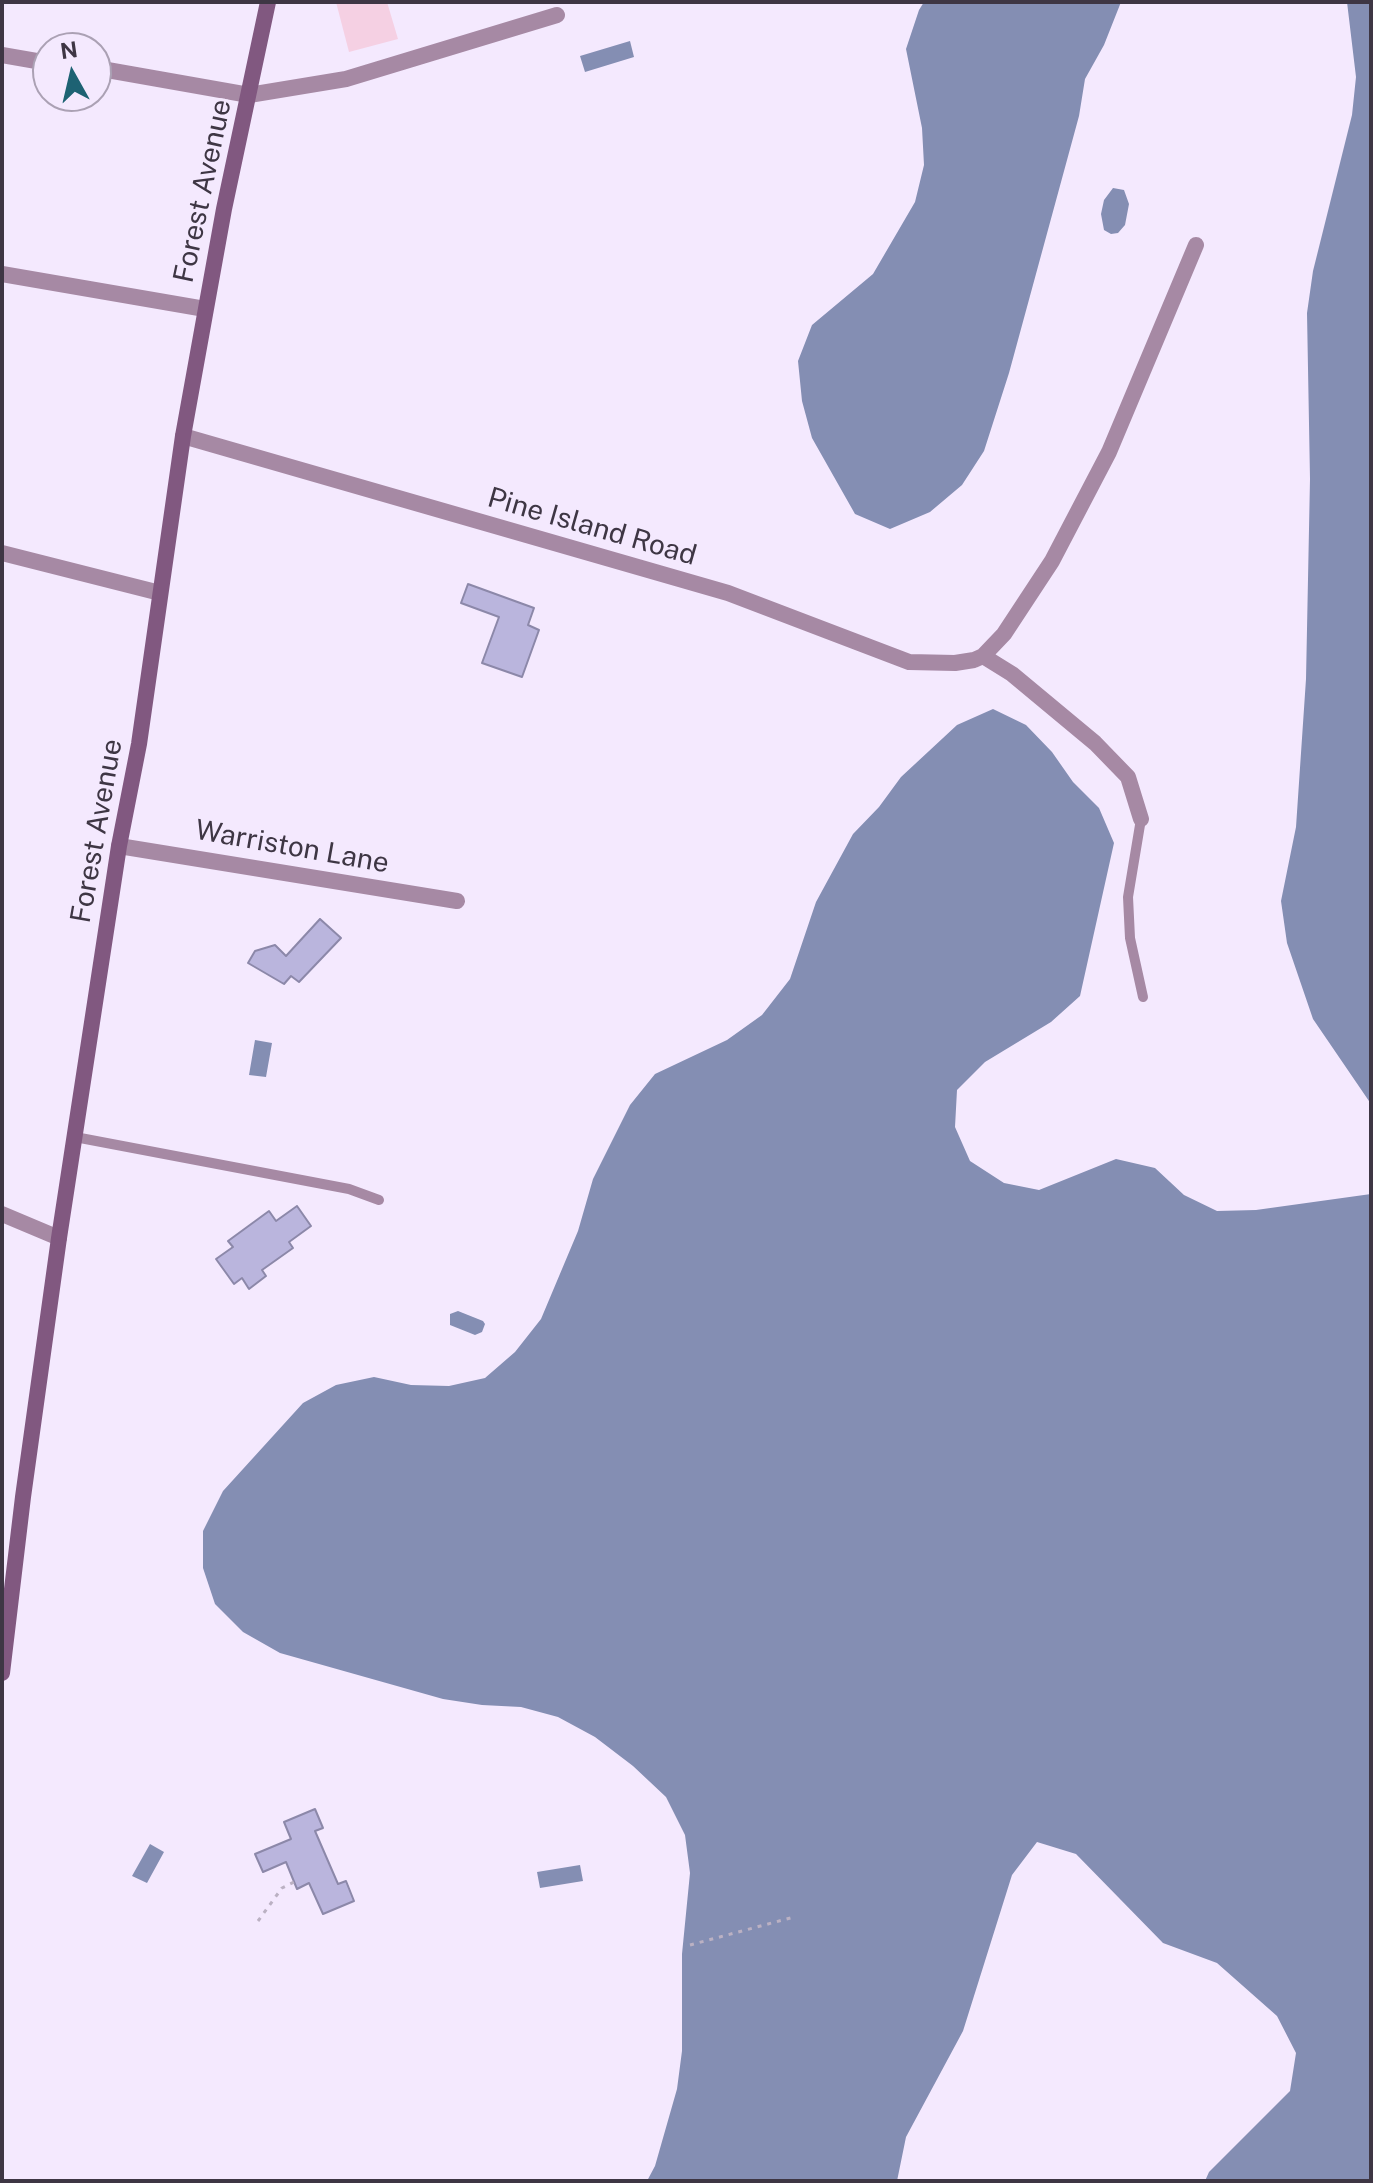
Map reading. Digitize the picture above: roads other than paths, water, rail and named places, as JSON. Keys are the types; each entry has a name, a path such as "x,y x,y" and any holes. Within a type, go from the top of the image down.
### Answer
{"street":[{"name":"Forest Avenue","path":"2,1673 59,1238 119,846 139,744 183,436 205,309 268,2"},
{"path":"112,71 249,95 346,79 557,15"},
{"path":"2,55 32,60"},
{"path":"1141,819 1128,777 1095,743 1012,674 983,656 1004,634 1052,561 1109,452 1196,245"},
{"path":"2,274 205,309"},
{"name":"Pine Island Road","path":"183,436 728,593 909,662 955,663 983,656"},
{"path":"2,553 160,593"},
{"name":"Warriston Lane","path":"119,846 457,901"},
{"path":"2,1214 59,1238"}],"lane":[{"path":"1141,819 1128,897 1130,938 1143,997"},
{"path":"75,1137 349,1189 379,1200"}],"water":[{"path":"924,2 1121,2 1104,45 1085,79 1079,116 1009,373 984,451 962,485 930,512 890,529 855,514 812,438 802,401 798,361 812,325 873,274 915,202 924,165 922,128 906,49"},
{"path":"1347,2 1371,2 1371,1104 1313,1019 1287,943 1281,901 1296,827 1306,679 1310,479 1307,313 1313,271 1352,115 1356,77"},
{"path":"630,41 634,57 585,72 580,56"},
{"path":"1113,188 1124,190 1129,204 1125,225 1118,233 1111,234 1104,230 1101,214 1104,200"},
{"path":"993,709 1026,725 1052,752 1073,782 1099,808 1114,843 1080,996 1051,1022 985,1062 957,1090 955,1127 970,1161 1004,1183 1039,1190 1116,1159 1155,1168 1184,1195 1217,1211 1256,1210 1371,1194 1371,2181 1205,2181 1209,2172 1290,2091 1296,2053 1277,2016 1217,1963 1163,1943 1076,1854 1037,1842 1012,1875 963,2031 906,2137 897,2181 647,2181 655,2166 677,2089 682,2051 682,1954 690,1873 685,1835 666,1797 595,1737 558,1717 521,1707 443,1699 280,1653 243,1632 215,1604 203,1568 203,1531 223,1491 303,1403 336,1385 374,1377 411,1385 449,1386 485,1378 515,1352 541,1319 578,1231 593,1179 630,1105 655,1074 727,1040 762,1015 790,979 816,902 853,834 879,807 901,777 957,725"},
{"path":"255,1040 272,1043 266,1077 249,1075"},
{"path":"458,1311 483,1321 482,1332 475,1335 450,1325 450,1314"},
{"path":"150,1844 164,1852 147,1883 132,1876"},
{"path":"580,1865 583,1881 540,1888 537,1872"}]}
